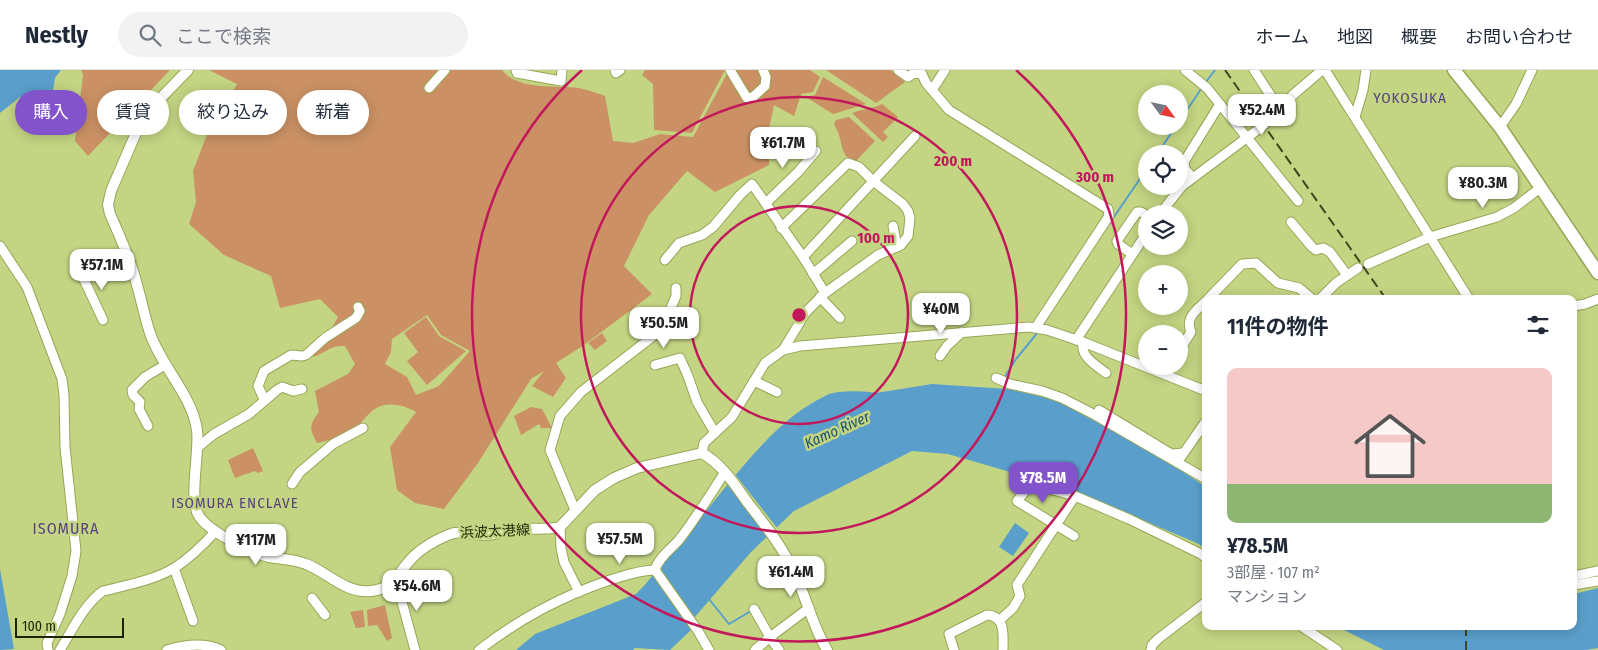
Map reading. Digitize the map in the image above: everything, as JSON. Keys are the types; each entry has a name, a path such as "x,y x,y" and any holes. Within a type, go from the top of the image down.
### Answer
{"highway":[{"path":"1454,70 1500,126 1522,157 1540,188 1598,273"}],"main road":[{"name":"浜波太港線","path":"188,70 156,103 139,126 108,204 110,214 137,283 151,337 192,411 197,432 194,503 200,517 216,531 249,551 269,557 300,561 354,590 363,592 389,586 396,580 414,556 427,546 449,534 457,532 490,534 523,529 560,527"},
{"path":"560,527 595,490 614,478 629,471 660,462 702,453 712,459 727,474 772,535 796,576 827,650"}],"street":[{"path":"429,88 445,70"},
{"path":"516,70 517,72 561,81 562,70"},
{"path":"615,70 616,73 620,70"},
{"path":"730,70 746,98 753,97 765,86 766,77 763,70"},
{"path":"898,70 908,77 914,73 922,74 932,90 949,110 1108,209 1109,216 1036,327"},
{"path":"932,90 945,70"},
{"path":"1185,70 1204,85 1298,201"},
{"path":"1254,70 1280,110"},
{"path":"1166,205 1192,177 1264,126 1294,94 1324,70 1355,116 1466,295"},
{"path":"1355,116 1363,90 1366,70"},
{"path":"1500,126 1516,104 1532,70"},
{"path":"1192,177 1185,169 1184,162 1220,104"},
{"path":"803,257 915,136"},
{"path":"766,203 798,172 816,151"},
{"path":"702,453 702,446 732,417 766,363 783,350 806,312 822,295 878,255 901,245 908,236 910,218 903,204 873,181 859,167 848,163 781,228"},
{"path":"665,260 679,243 708,232 745,189 752,184 803,257 822,295 840,318"},
{"path":"1368,264 1430,237 1497,217 1514,208 1540,188"},
{"path":"1132,254 1117,242 1138,212"},
{"path":"1291,222 1312,247 1316,250 1323,248 1330,252 1346,275"},
{"path":"892,226 897,247"},
{"path":"813,274 852,241"},
{"path":"1079,341 1138,245"},
{"path":"0,246 27,287 62,379 64,395 65,448 76,551 72,576 60,614 48,643 48,650"},
{"path":"1212,295 1242,264 1256,263 1278,283 1299,288 1313,295"},
{"path":"1323,295 1346,275 1358,268"},
{"path":"80,271 103,320"},
{"path":"575,510 550,450 560,416 580,392 652,337 665,322 676,296 676,288"},
{"path":"1577,305 1598,299"},
{"path":"1188,337 1191,332 1188,325 1189,320 1202,306"},
{"path":"264,399 258,386 264,371 291,354 306,355 326,338 356,318 360,310 358,307"},
{"path":"783,350 808,345 1036,327 1138,360"},
{"path":"940,356 947,346 962,332"},
{"path":"1079,341 1087,358 1106,373"},
{"path":"655,365 680,358 696,402 715,433"},
{"path":"148,426 139,409 140,402 133,395 132,390 145,377 165,365"},
{"path":"1176,375 1202,389"},
{"path":"996,378 1010,384 1042,391 1062,398 1202,477"},
{"path":"754,381 776,392"},
{"path":"197,448 214,434 249,414 264,399 282,387 293,392 302,389"},
{"path":"1099,410 1168,452 1172,454 1183,453"},
{"path":"1177,462 1202,427"},
{"path":"292,484 300,472 333,444 363,428"},
{"path":"655,570 657,564 677,542 727,474"},
{"path":"1074,536 1016,501 1031,484 1075,496 1129,519 1202,555"},
{"path":"1000,620 1013,608 1020,596 1018,585 1075,496"},
{"path":"560,527 564,562 579,592"},
{"path":"60,650 97,595 103,591 155,576 174,568 195,552 216,531"},
{"path":"174,568 193,621"},
{"path":"479,650 542,608 628,574 655,570"},
{"path":"655,570 698,631 709,650"},
{"path":"1577,575 1598,571"},
{"path":"396,580 415,650"},
{"path":"1577,584 1598,580"},
{"path":"312,598 325,615"},
{"path":"1151,650 1152,645 1158,638 1202,605"},
{"path":"755,650 809,608"},
{"path":"754,609 779,650"},
{"path":"954,650 949,634 953,630 987,615 1000,620 1003,650"},
{"path":"1307,630 1337,650"},
{"path":"167,650 201,645 214,646 221,650"}],"shaded area":[{"path":"81,70 170,70 151,90 97,90 97,135 108,135 88,156 75,141 76,135 87,135 87,90 81,90 83,75"},
{"path":"209,70 502,70 509,77 528,84 579,88 605,96 613,141 633,143 660,134 693,137 729,70 810,70 820,77 813,92 801,94 794,116 774,105 769,129 769,165 715,192 687,171 649,215 624,266 652,294 584,345 556,363 566,378 553,397 532,386 544,371 531,379 478,463 444,509 415,503 397,490 390,447 416,412 399,405 381,406 370,413 349,433 317,443 311,427 319,412 315,391 348,374 355,364 345,346 331,348 313,357 314,353 322,346 338,317 320,299 280,308 271,276 224,255 189,224 196,202 193,171 207,135 287,135 287,90 233,90 237,84","holes":["427,315 441,335 470,351 439,386 416,395 407,377 385,364 391,352 392,339"]},
{"path":"645,70 725,70 692,133 654,130 653,84 642,75"},
{"path":"826,70 891,70 905,82 876,103"},
{"path":"823,77 866,104 833,114 806,97 815,95"},
{"path":"882,104 898,117 883,132 888,137 883,142 852,113"},
{"path":"849,117 875,141 855,162 850,160 845,154 834,123 836,120"},
{"path":"426,317 439,336 466,351 427,385 407,361 418,352 404,333"},
{"path":"602,333 607,341 595,350 588,343"},
{"path":"531,407 542,409 552,428 541,428 539,424 521,435 514,416"},
{"path":"253,448 263,471 258,473 255,471 235,478 228,460"},
{"path":"385,605 392,638 387,641 377,625 368,626 367,610"},
{"path":"363,610 365,627 356,628 350,612"}],"water":[{"path":"0,70 61,70 55,78 53,90 15,90 15,101 0,113"},
{"name":"Kamo River","path":"932,384 1008,389 1060,401 1123,432 1202,484 1202,547 1072,490 948,454 912,451 794,511 751,552 694,618 690,631 670,650 635,648 633,650 516,650 535,634 636,594 755,453 781,426 796,414 832,393 859,391 876,393"},
{"path":"1015,523 1029,533 1013,556 999,547"},
{"path":"0,569 14,649 0,650"},
{"path":"1598,588 1598,648 1586,650 1384,650 1344,630 1577,630 1577,593"}],"pier":[{"path":"734,473 778,529 768,537 726,483"}],"waterway":[{"path":"1206,82 1215,70"},
{"path":"1188,108 1201,89"},
{"path":"1163,145 1170,135"},
{"path":"1105,230 1138,182"},
{"path":"1042,326 1049,315"},
{"path":"1004,378 1016,359 1038,332"},
{"path":"709,599 729,624 751,611"}],"railway":[{"path":"1225,70 1383,295"},
{"path":"1466,630 1466,650"}],"district":[{"name":"YOKOSUKA","path":"1410,98"},
{"name":"ISOMURA ENCLAVE","path":"235,503"},
{"name":"ISOMURA","path":"66,528"}]}
